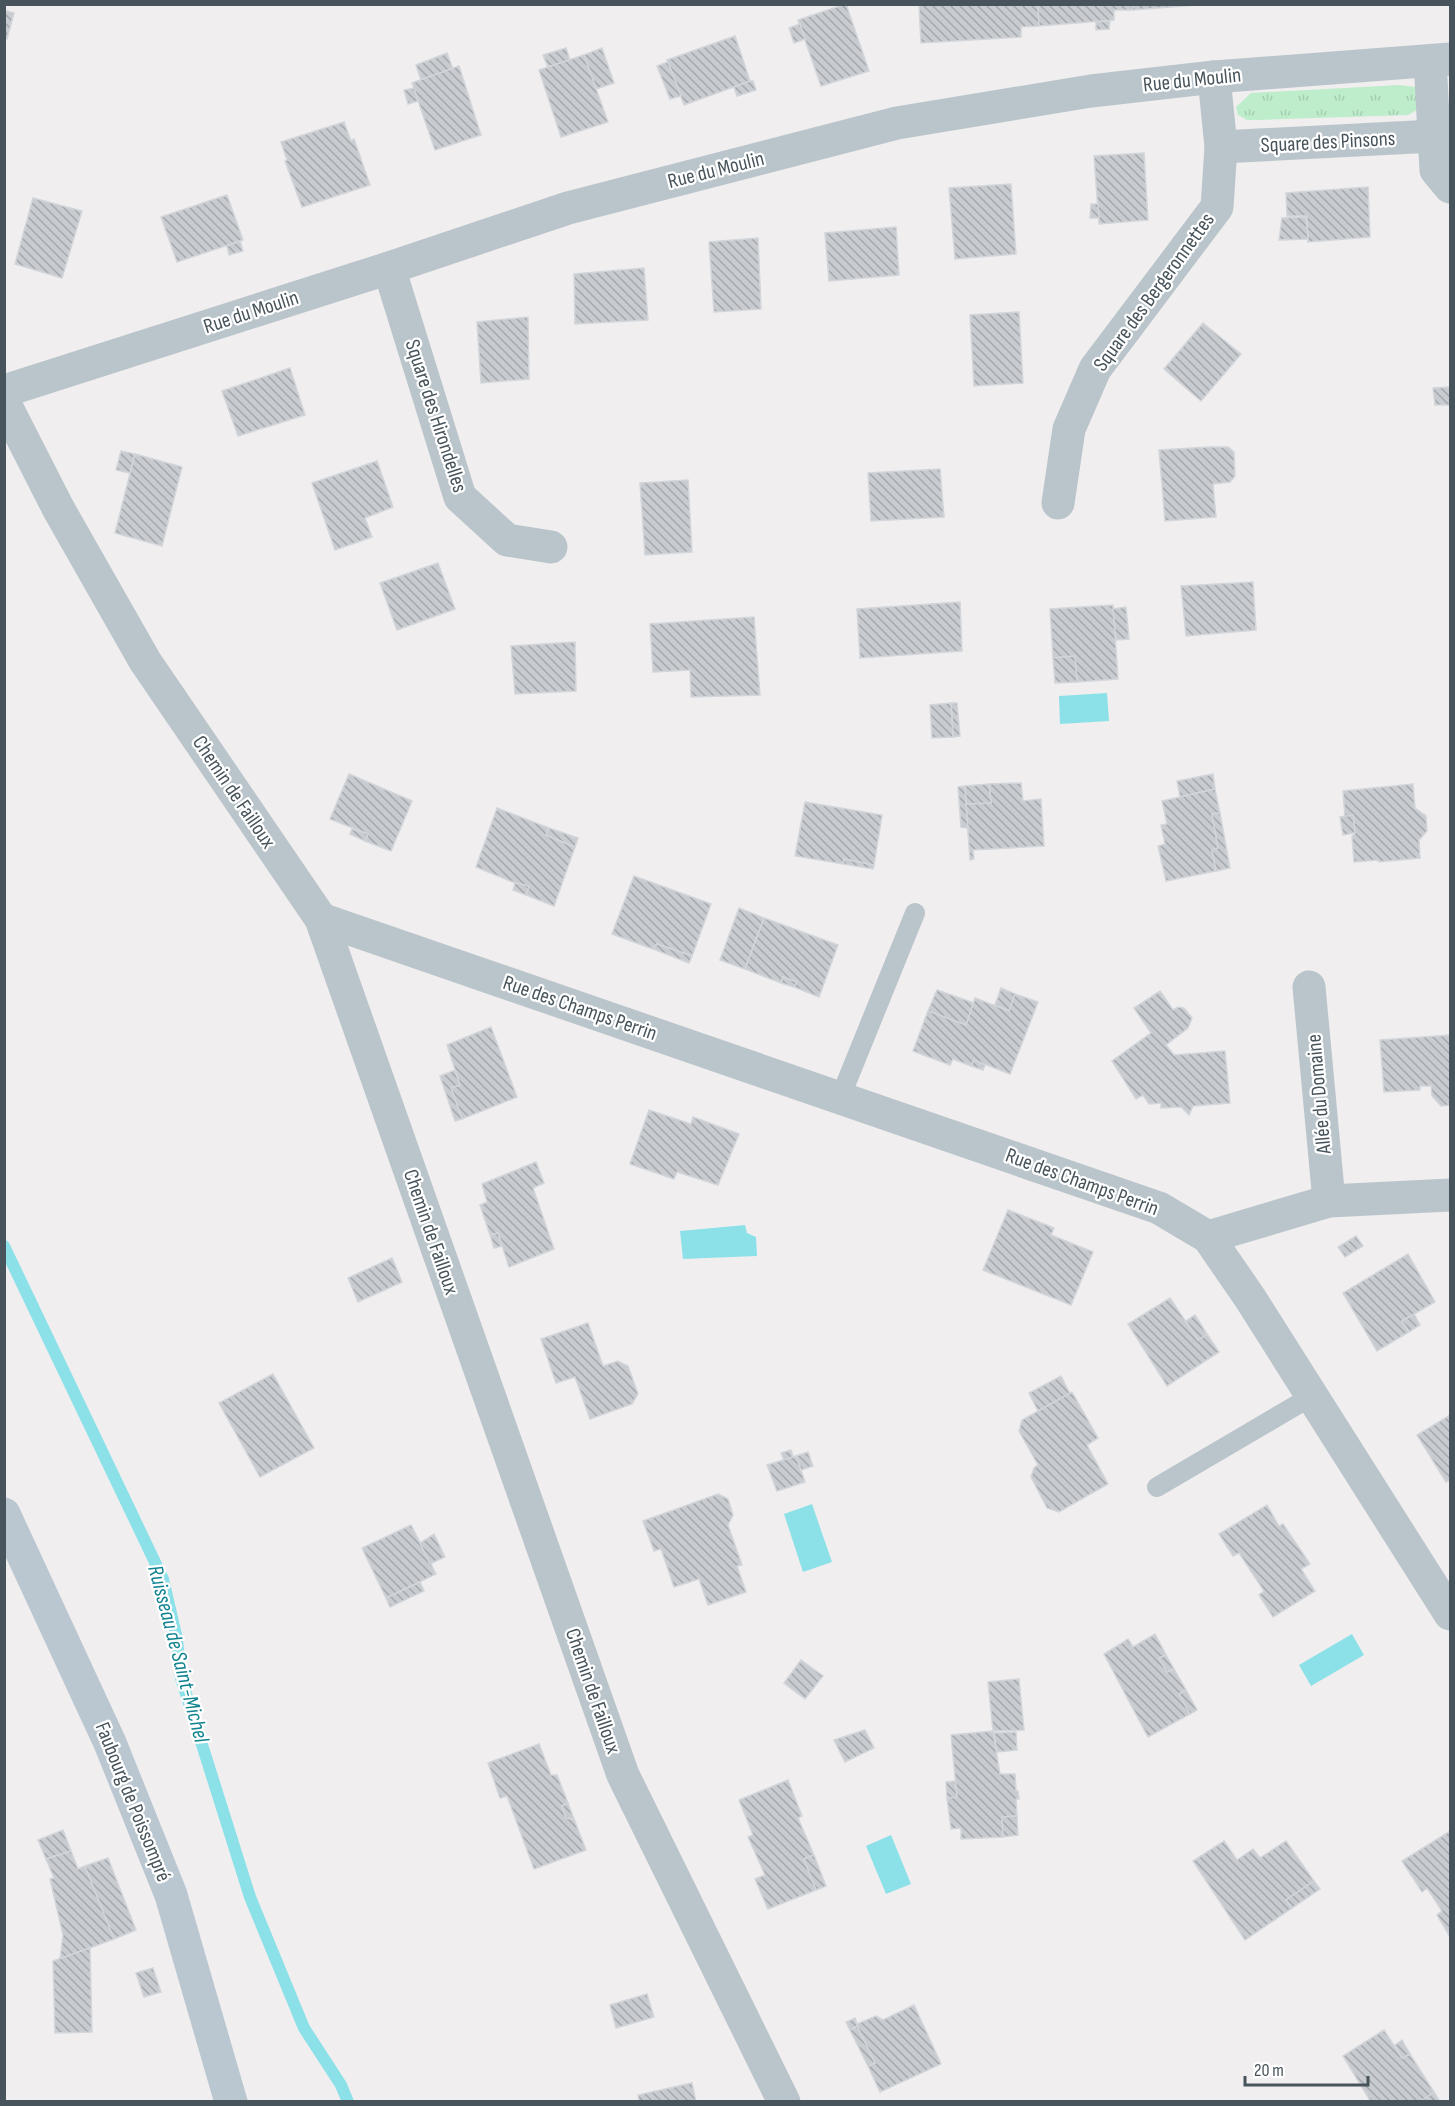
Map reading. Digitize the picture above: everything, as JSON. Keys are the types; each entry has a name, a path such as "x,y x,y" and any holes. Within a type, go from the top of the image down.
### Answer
{"main road":[{"name":"Faubourg de Poissompré","path":"4,1514 110,1743 171,1895 231,2102"}],"street":[{"name":"Rue du Moulin","path":"4,392 568,208 897,123 1091,91 1214,77 1440,60"},
{"path":"1440,60 1434,136 1436,170 1450,187"},
{"name":"Square des Bergeronnettes","path":"1058,503 1069,429 1095,369 1217,207 1221,147 1214,77"},
{"name":"Square des Pinsons","path":"1221,147 1434,136"},
{"name":"Square des Hirondelles","path":"389,268 460,497 507,540 551,547"},
{"name":"Chemin de Failloux","path":"4,402 58,508 145,661 321,919 623,1775 784,2102"},
{"name":"Rue des Champs Perrin","path":"321,919 1159,1208 1208,1238 1250,1298 1450,1614"},
{"name":"Allée du Domaine","path":"1309,987 1329,1201"},
{"path":"1208,1238 1329,1201 1450,1195"}],"lane":[{"path":"840,1098 915,913"},
{"path":"1157,1486 1312,1396"}],"green space":[{"path":"1400,85 1416,87 1419,109 1408,115 1247,120 1238,115 1236,107 1251,93"}],"water":[{"path":"1107,693 1109,721 1060,724 1059,696"},
{"path":"745,1225 747,1233 756,1237 757,1256 683,1259 680,1231"},
{"path":"812,1504 832,1562 803,1572 784,1514"},
{"path":"1352,1634 1364,1655 1311,1686 1299,1665"},
{"path":"891,1835 911,1884 886,1894 866,1846"}],"building":[{"path":"846,4 869,71 821,86 798,20"},
{"path":"919,4 1038,4 1039,26 1021,27 1021,37 921,43"},
{"path":"1038,4 1132,4 1133,10 1114,10 1114,20 1039,26"},
{"path":"1132,4 1209,4 1133,10"},
{"path":"4,10 14,13 7,39 4,38"},
{"path":"1110,21 1109,29 1096,30 1096,22"},
{"path":"800,24 805,39 794,43 789,28"},
{"path":"735,36 750,81 684,105 667,60"},
{"path":"566,48 570,60 548,67 543,55"},
{"path":"602,48 614,83 596,89 584,55"},
{"path":"447,53 453,69 421,80 416,65"},
{"path":"584,55 608,122 561,137 539,70"},
{"path":"668,62 681,96 670,99 657,66"},
{"path":"459,66 481,135 435,150 412,83"},
{"path":"753,81 756,90 737,96 734,87"},
{"path":"414,88 418,101 408,104 404,90"},
{"path":"344,122 351,141 354,139 370,185 302,207 285,161 287,160 281,142"},
{"path":"1144,153 1148,220 1099,224 1094,156"},
{"path":"1011,184 1016,254 955,259 949,188"},
{"path":"1368,187 1370,237 1308,242 1307,216 1287,216 1286,193"},
{"path":"227,195 243,240 177,262 161,217"},
{"path":"33,198 82,211 62,278 15,264"},
{"path":"1091,204 1098,204 1099,218 1090,218"},
{"path":"1306,217 1308,239 1279,240 1282,218"},
{"path":"896,227 899,275 829,281 825,233"},
{"path":"758,238 761,309 714,312 709,242"},
{"path":"240,241 243,251 229,255 227,246"},
{"path":"644,268 648,320 575,324 574,274"},
{"path":"1019,312 1023,383 974,386 970,315"},
{"path":"528,317 529,379 481,383 477,322"},
{"path":"1203,323 1241,354 1201,401 1164,369"},
{"path":"290,368 305,415 238,436 222,391"},
{"path":"1450,387 1450,405 1435,405 1433,388"},
{"path":"1228,447 1234,452 1235,476 1230,482 1213,484 1216,517 1165,521 1159,450"},
{"path":"121,451 135,454 130,473 116,470"},
{"path":"135,454 182,467 162,546 115,533"},
{"path":"377,461 393,507 365,518 372,537 335,550 312,483"},
{"path":"940,469 944,517 871,521 868,473"},
{"path":"688,480 692,552 645,555 640,483"},
{"path":"438,563 455,609 397,630 380,583"},
{"path":"1253,582 1256,630 1186,636 1181,586"},
{"path":"960,602 962,651 860,658 857,609"},
{"path":"1113,605 1118,679 1077,682 1075,656 1053,658 1050,609"},
{"path":"1126,607 1129,639 1116,640 1113,609"},
{"path":"754,617 760,695 691,697 690,670 653,672 650,624"},
{"path":"575,642 576,691 515,694 511,646"},
{"path":"1075,656 1077,682 1055,683 1053,658"},
{"path":"951,703 957,703 960,736 953,737"},
{"path":"951,703 953,737 932,738 930,705"},
{"path":"349,774 412,801 391,851 365,841 368,834 330,819"},
{"path":"1213,774 1215,789 1180,797 1177,781"},
{"path":"1021,783 1023,801 1041,799 1044,846 973,850 974,859 970,860 966,804 991,803 989,784"},
{"path":"989,784 991,803 966,804 965,786"},
{"path":"1413,784 1415,808 1426,816 1427,831 1419,840 1420,858 1354,862 1353,815 1345,817 1343,791"},
{"path":"965,786 968,828 961,827 958,787"},
{"path":"1215,789 1220,813 1212,814 1218,848 1212,850 1216,871 1166,881 1158,846 1165,844 1161,825 1167,824 1162,801"},
{"path":"805,802 882,815 874,865 844,859 843,864 795,856"},
{"path":"497,808 549,828 546,835 575,847 554,906 526,895 529,886 515,883 476,867"},
{"path":"1220,813 1230,868 1216,871 1212,850 1218,848 1212,814"},
{"path":"1353,815 1355,833 1343,835 1340,817"},
{"path":"549,828 578,838 575,847 546,835"},
{"path":"352,829 368,834 365,841 350,834"},
{"path":"844,859 874,865 873,869 843,864"},
{"path":"634,876 711,904 692,956 657,944 653,949 612,934"},
{"path":"515,883 529,886 526,895 513,890"},
{"path":"739,908 764,918 745,969 720,960"},
{"path":"764,918 838,945 819,997 794,987 797,982 783,977 781,983 745,969"},
{"path":"657,944 692,956 689,963 653,949"},
{"path":"783,977 797,982 794,987 781,983"},
{"path":"1001,988 1015,994 1009,1011 995,1005"},
{"path":"937,990 974,1003 966,1025 928,1011"},
{"path":"1160,991 1173,1010 1178,1007 1184,1008 1192,1018 1188,1028 1166,1045 1174,1055 1225,1051 1230,1103 1193,1106 1189,1115 1181,1107 1161,1108 1161,1103 1149,1104 1143,1095 1136,1099 1112,1061 1151,1033 1134,1008"},
{"path":"1015,994 1038,1002 1010,1074 974,1060 971,1066 953,1059 950,1065 913,1051 928,1011 966,1025 975,998 1009,1011"},
{"path":"491,1027 517,1097 462,1119 451,1088 460,1085 447,1045"},
{"path":"1450,1035 1450,1105 1441,1106 1432,1096 1431,1086 1420,1086 1420,1090 1384,1092 1380,1040"},
{"path":"974,1060 985,1065 983,1070 971,1066"},
{"path":"455,1070 460,1085 451,1088 462,1119 455,1121 440,1076"},
{"path":"649,1110 691,1124 693,1117 739,1134 718,1185 677,1172 674,1179 630,1164"},
{"path":"536,1162 544,1183 533,1188 554,1249 509,1267 498,1233 490,1235 480,1205 487,1202 482,1184"},
{"path":"1008,1210 1054,1228 1051,1235 1093,1252 1071,1305 983,1270"},
{"path":"498,1233 502,1246 494,1248 490,1235"},
{"path":"1356,1236 1363,1246 1345,1257 1338,1247"},
{"path":"1408,1254 1435,1302 1402,1321 1409,1332 1377,1351 1343,1293"},
{"path":"392,1258 402,1282 358,1302 348,1278"},
{"path":"1170,1298 1198,1340 1207,1334 1219,1352 1167,1386 1128,1324"},
{"path":"1414,1314 1420,1325 1409,1332 1402,1321"},
{"path":"1195,1315 1207,1334 1198,1340 1186,1321"},
{"path":"588,1323 603,1366 618,1361 628,1366 638,1394 632,1404 590,1419 575,1377 556,1383 541,1339"},
{"path":"273,1374 314,1448 260,1477 219,1403"},
{"path":"1061,1376 1070,1394 1038,1411 1029,1393"},
{"path":"1072,1392 1098,1438 1087,1445 1108,1484 1059,1512 1047,1508 1031,1477 1034,1468 1038,1465 1019,1431 1022,1420"},
{"path":"1450,1415 1450,1480 1446,1482 1417,1435"},
{"path":"791,1450 793,1457 784,1460 781,1453"},
{"path":"808,1452 813,1466 801,1470 796,1456"},
{"path":"796,1456 805,1482 777,1491 767,1465"},
{"path":"718,1494 728,1499 733,1515 728,1525 742,1565 737,1566 746,1592 708,1605 699,1579 674,1587 661,1549 654,1551 643,1521"},
{"path":"1267,1505 1279,1526 1283,1524 1310,1564 1301,1569 1315,1591 1273,1617 1259,1595 1264,1591 1239,1553 1233,1556 1219,1534"},
{"path":"411,1525 436,1574 386,1598 362,1548"},
{"path":"434,1534 445,1557 430,1564 420,1543"},
{"path":"420,1582 424,1591 390,1607 386,1598"},
{"path":"1155,1634 1166,1655 1159,1658 1167,1672 1174,1669 1186,1690 1179,1694 1190,1714 1148,1737 1104,1654 1128,1639 1133,1647"},
{"path":"1166,1655 1174,1669 1167,1672 1159,1658"},
{"path":"801,1660 823,1676 805,1699 784,1683"},
{"path":"1019,1679 1024,1730 993,1731 988,1682"},
{"path":"1186,1690 1197,1710 1190,1714 1179,1694"},
{"path":"865,1730 874,1748 845,1762 834,1740"},
{"path":"993,1731 1000,1774 1015,1774 1019,1799 1016,1799 1017,1816 1002,1817 1003,1837 961,1839 961,1828 951,1829 947,1798 957,1797 951,1735"},
{"path":"1016,1732 1017,1750 997,1752 994,1733"},
{"path":"539,1744 551,1775 557,1775 568,1803 562,1806 566,1818 574,1819 586,1850 534,1869 507,1796 500,1798 488,1763"},
{"path":"788,1780 802,1816 798,1818 814,1855 804,1859 816,1890 768,1909 755,1879 765,1875 748,1837 753,1835 739,1800"},
{"path":"955,1781 957,1797 947,1798 946,1782"},
{"path":"568,1803 574,1819 566,1818 562,1806"},
{"path":"1017,1816 1018,1835 1003,1837 1002,1817"},
{"path":"63,1830 71,1851 46,1859 38,1840"},
{"path":"1450,1831 1450,1937 1437,1915 1442,1911 1427,1888 1422,1892 1402,1861"},
{"path":"1224,1841 1237,1860 1253,1849 1260,1858 1286,1841 1314,1881 1286,1900 1292,1908 1245,1940 1193,1861"},
{"path":"71,1851 78,1869 85,1866 114,1939 60,1959 63,1935 50,1879 54,1878 46,1859"},
{"path":"814,1855 826,1886 816,1890 804,1859"},
{"path":"108,1858 136,1930 114,1939 85,1866"},
{"path":"1314,1881 1320,1889 1292,1908 1286,1900"},
{"path":"90,1948 92,2032 55,2033 53,1961"},
{"path":"153,1968 161,1992 144,1997 136,1973"},
{"path":"647,1994 654,2017 616,2028 610,2005"},
{"path":"914,2005 941,2064 880,2092 868,2066 875,2063 857,2026 850,2030 846,2022 855,2018 857,2024 876,2016 883,2020"},
{"path":"857,2026 875,2063 868,2066 850,2030"},
{"path":"1384,2030 1402,2058 1410,2054 1434,2092 1420,2102 1371,2102 1343,2056"},
{"path":"1402,2040 1410,2054 1402,2058 1395,2045"},
{"path":"692,2083 696,2102 639,2102 638,2095"},
{"path":"1434,2092 1440,2102 1420,2102"}],"waterway":[{"name":"Ruisseau de Saint-Michel","path":"4,1246 163,1579 177,1639 181,1678 250,1897 304,2028 341,2085 348,2102"}]}
